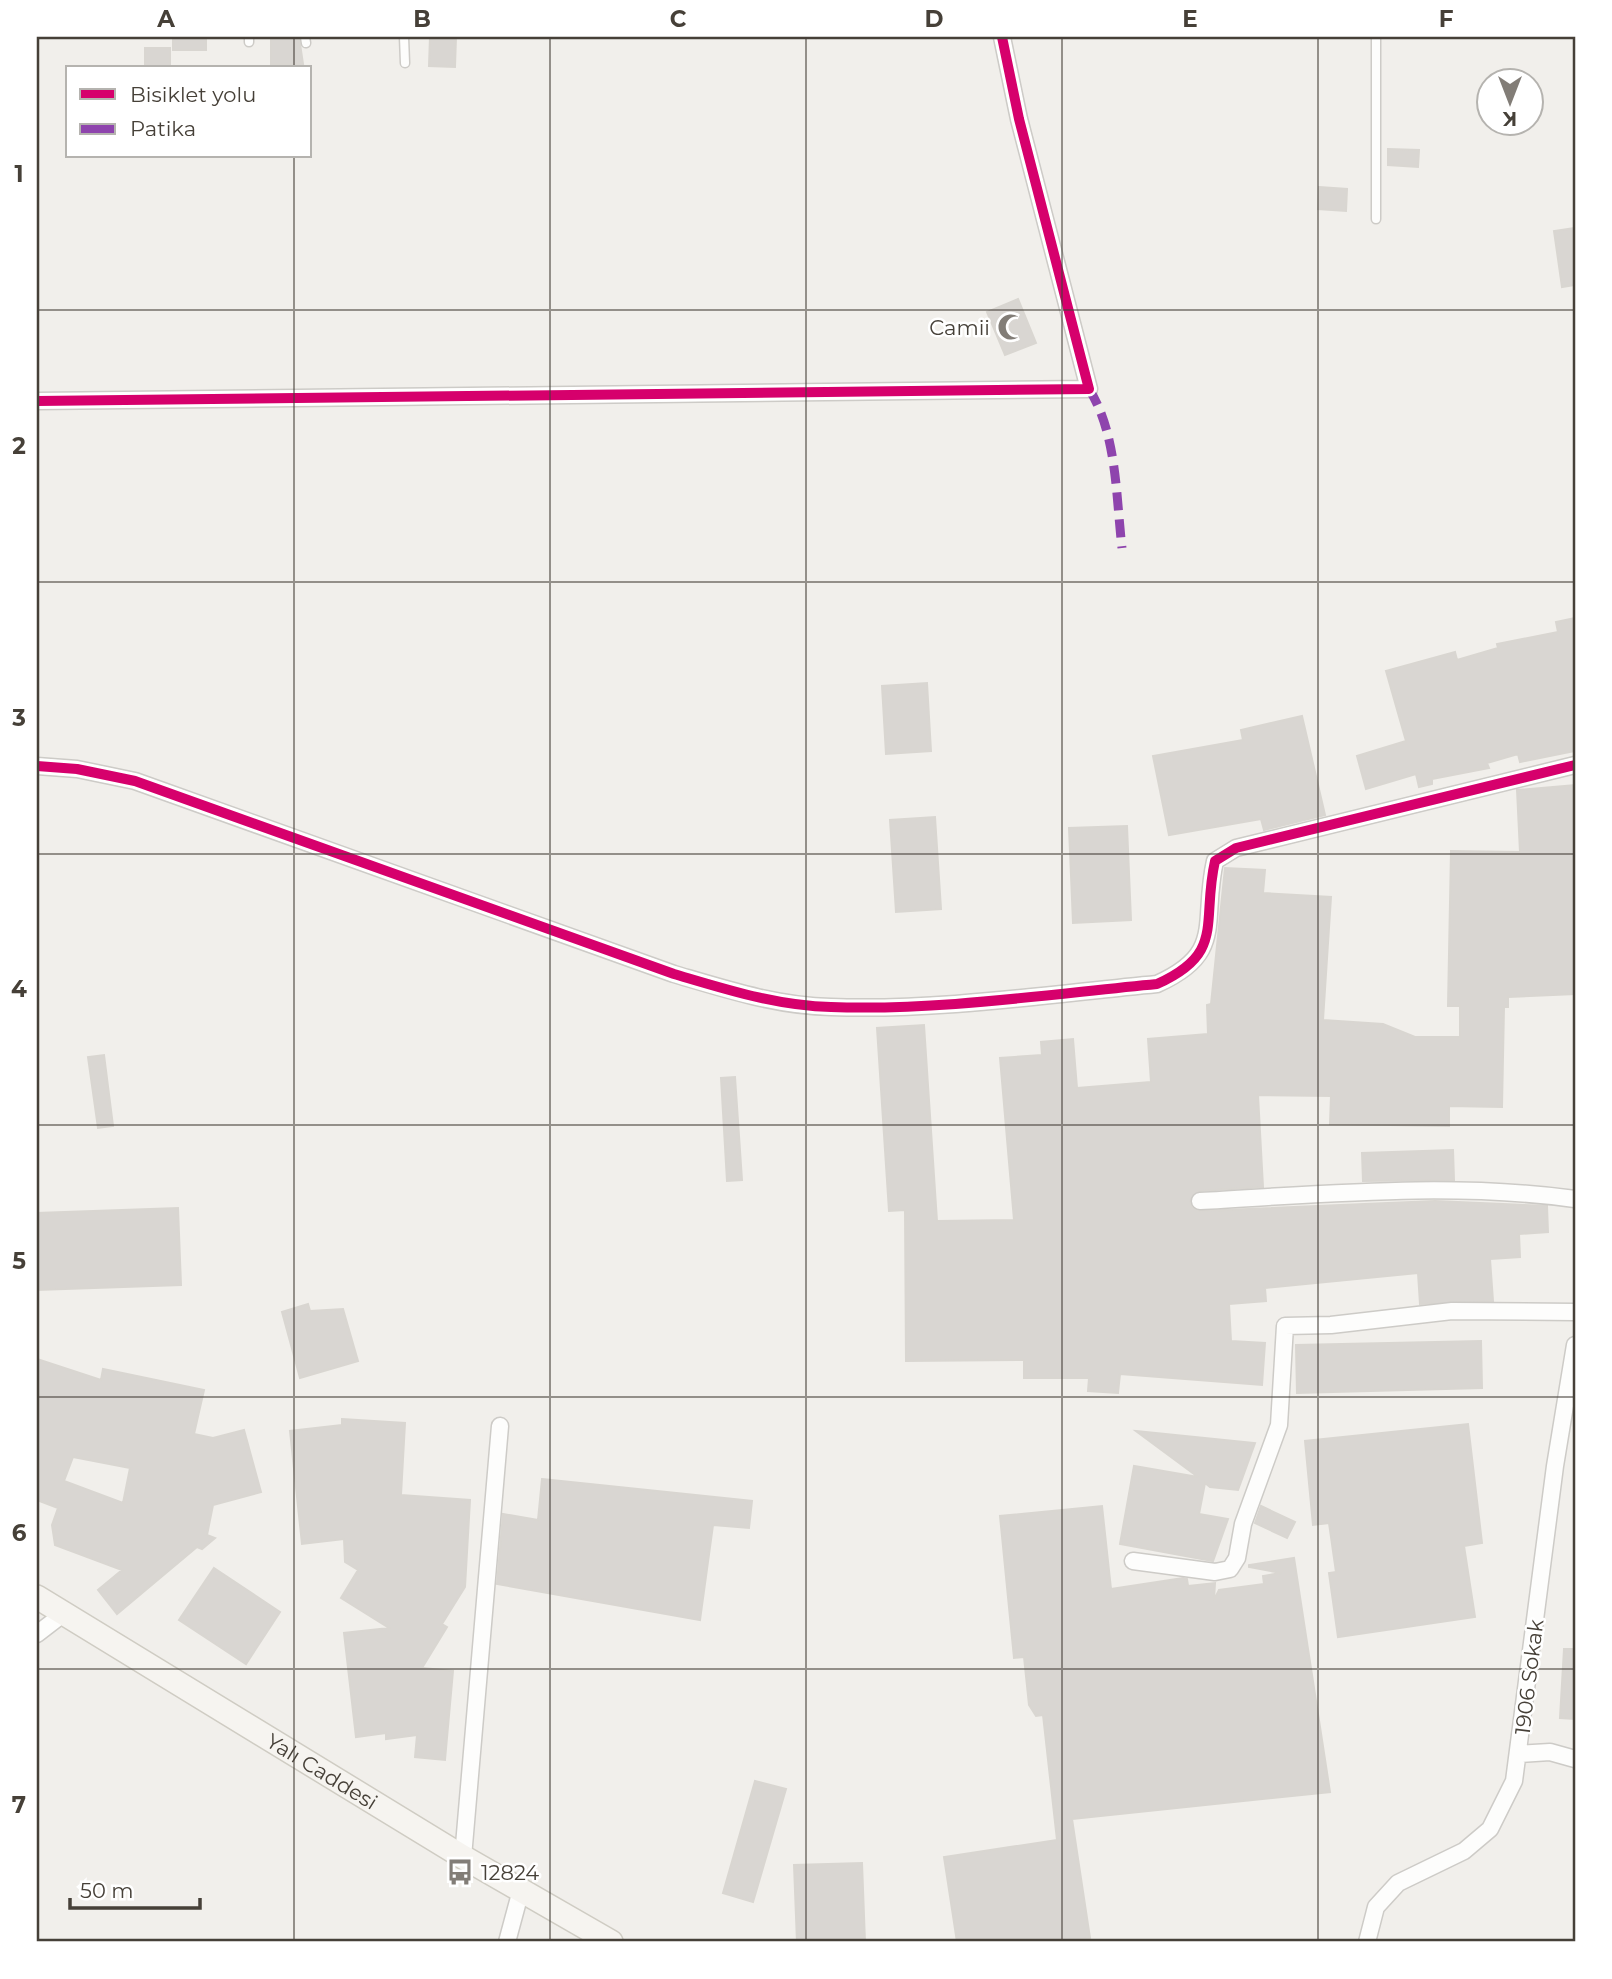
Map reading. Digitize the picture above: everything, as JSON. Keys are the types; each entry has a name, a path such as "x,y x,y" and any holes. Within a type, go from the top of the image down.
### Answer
{"street":[{"path":"37,401 1089,389 1019,119 1002,37"},
{"path":"37,766 77,769 135,781 674,974 760,999 830,1007 971,1002 1157,984 1182,973 1206,946 1210,885 1215,861 1236,848 1575,765"},
{"path":"1200,1201 1424,1189 1495,1190 1575,1199"},
{"path":"1133,1561 1215,1572 1230,1569 1237,1558 1243,1524 1279,1425 1286,1326 1331,1325 1452,1311 1575,1312"},
{"name":"1906 Sokak","path":"1367,1942 1376,1907 1398,1883 1464,1850 1490,1829 1514,1782 1555,1466 1575,1345"},
{"path":"463,1857 500,1426"},
{"name":"Yalı Caddesi","path":"37,1597 463,1857 611,1942"},
{"path":"37,1634 63,1614"},
{"path":"1518,1754 1550,1752 1575,1759"},
{"path":"507,1942 521,1890"}],"lane":[{"path":"404,37 405,63"},
{"path":"1376,37 1376,219"}],"building":[{"path":"173,37 206,37 206,50 173,50"},
{"path":"271,37 299,37 303,64 271,64"},
{"path":"430,37 456,37 455,67 429,66"},
{"path":"145,48 170,48 170,66 145,66"},
{"path":"1388,149 1419,150 1418,167 1388,165"},
{"path":"1319,187 1347,189 1346,211 1318,209"},
{"path":"1575,228 1575,285 1562,287 1554,231"},
{"name":"Camii","path":"1018,299 1036,343 1005,355 987,312"},
{"path":"1575,618 1575,751 1520,762 1518,754 1487,763 1489,768 1432,779 1432,784 1419,787 1416,774 1366,789 1357,756 1406,741 1386,671 1455,652 1457,660 1498,648 1497,644 1558,632 1556,622"},
{"path":"927,683 931,751 886,754 882,686"},
{"path":"1302,716 1325,815 1264,830 1261,819 1169,835 1153,756 1243,740 1241,730"},
{"path":"1575,785 1575,994 1508,997 1508,1007 1504,1007 1502,1107 1449,1106 1449,1126 1330,1124 1331,1096 1258,1095 1263,1187 1199,1191 1190,1201 1192,1207 1201,1211 1435,1201 1547,1206 1548,1232 1519,1234 1520,1257 1490,1259 1493,1301 1420,1304 1418,1273 1265,1288 1266,1301 1229,1304 1231,1341 1265,1343 1262,1385 1120,1374 1118,1393 1088,1391 1089,1378 1024,1378 1024,1360 906,1361 905,1210 889,1211 877,1028 924,1025 937,1221 1014,1220 1000,1058 1042,1055 1041,1042 1073,1039 1077,1088 1151,1082 1148,1039 1208,1034 1207,1005 1211,1004 1225,868 1265,870 1263,893 1331,897 1323,1020 1383,1024 1415,1037 1460,1037 1460,1006 1448,1006 1451,851 1520,852 1517,790"},
{"path":"935,817 941,909 896,912 890,820"},
{"path":"1127,826 1131,920 1073,923 1069,828"},
{"path":"104,1055 113,1126 98,1128 88,1057"},
{"path":"735,1077 742,1180 727,1181 721,1078"},
{"path":"1453,1150 1454,1180 1363,1181 1362,1153"},
{"path":"178,1208 181,1285 37,1290 37,1213"},
{"path":"308,1304 310,1311 343,1309 358,1361 300,1378 282,1312"},
{"path":"1481,1341 1482,1388 1297,1393 1296,1345"},
{"path":"37,1359 101,1380 103,1369 204,1390 194,1434 213,1438 244,1430 261,1492 213,1505 207,1535 215,1538 202,1549 197,1547 117,1614 98,1590 122,1570 55,1545 52,1525 58,1508 37,1500","holes":["73,1457 130,1468 123,1503 64,1481"]},
{"path":"342,1419 405,1423 401,1495 470,1500 465,1587 442,1624 447,1627 422,1668 453,1671 445,1760 415,1757 417,1735 386,1739 386,1733 356,1737 344,1633 389,1628 341,1598 358,1570 345,1562 344,1539 302,1544 290,1431 342,1425"},
{"path":"1468,1424 1482,1543 1464,1546 1475,1617 1338,1637 1329,1573 1336,1572 1329,1523 1313,1525 1305,1441"},
{"path":"1136,1431 1255,1443 1238,1490 1210,1487 1205,1483 1199,1514 1228,1519 1213,1561 1120,1544 1134,1466 1198,1477"},
{"path":"542,1479 752,1501 749,1528 713,1525 700,1620 497,1584 503,1514 538,1520"},
{"path":"1102,1506 1111,1589 1183,1578 1187,1579 1188,1586 1215,1583 1214,1600 1219,1590 1264,1584 1263,1576 1281,1573 1249,1565 1294,1558 1330,1792 1072,1819 1090,1938 1063,1942 957,1942 944,1857 1057,1840 1043,1715 1036,1716 1029,1705 1024,1657 1014,1658 1000,1516"},
{"path":"1261,1506 1295,1522 1287,1538 1255,1523"},
{"path":"214,1568 280,1612 246,1664 179,1620"},
{"path":"1564,1649 1575,1649 1575,1719 1560,1718"},
{"path":"755,1781 786,1789 753,1902 723,1893"},
{"path":"862,1863 865,1942 797,1942 794,1865"}],"marked path":[{"path":"1089,389 1098,406 1110,445 1122,548"}],"cycle path":[{"path":"37,401 1089,389 1019,119 1002,37"},
{"path":"37,766 77,769 135,781 674,974 751,996 791,1004 871,1008 994,1001 1157,984 1179,972 1202,948 1207,934 1215,861 1236,848 1575,765"}],"place":[{"name":"Camii","path":"1011,327"},
{"name":"12824","path":"460,1872"}]}
